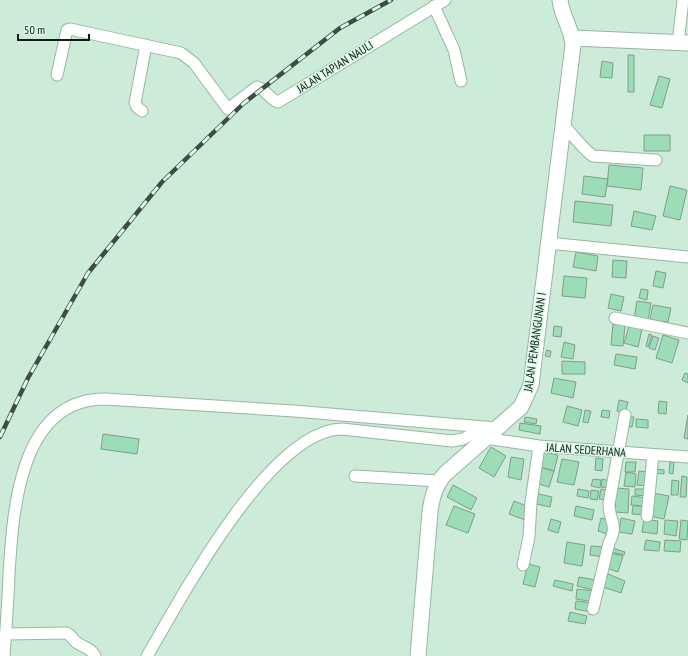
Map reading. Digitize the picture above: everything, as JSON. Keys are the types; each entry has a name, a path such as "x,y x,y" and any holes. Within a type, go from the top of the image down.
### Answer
{"main road":[{"path":"560,0 563,17 573,38 683,43"},
{"name":"JALAN PEMBANGUNAN I","path":"418,656 430,512 432,498 439,481 489,431 521,406 525,401 531,385 572,57 573,38"}],"street":[{"name":"JALAN TAPIAN NAULI","path":"146,45 175,51 186,56 194,63 228,109 257,87 262,89 275,101 281,101 445,0"},
{"path":"683,0 683,43"},
{"path":"434,6 454,50 461,81"},
{"path":"57,75 67,30 146,45 135,104 137,108 142,111"},
{"path":"563,126 588,153 593,156 656,160"},
{"path":"548,243 688,258"},
{"path":"615,318 688,333"},
{"name":"JALAN SEDERHANA","path":"4,656 11,538 18,489 26,464 43,429 61,411 73,405 92,399 294,411 489,431 539,446 688,457"},
{"path":"593,608 610,543 614,534 615,527 609,504 625,415"},
{"path":"147,656 192,579 221,535 277,463 304,442 328,430 342,429 452,441 489,431"},
{"path":"523,565 529,536 531,502 539,446"},
{"path":"647,516 653,455"},
{"path":"355,476 439,481"},
{"path":"6,634 66,633 78,643 90,649 95,656"}],"building":[{"path":"628,55 634,55 634,92 628,92"},
{"path":"602,61 613,63 612,78 600,77"},
{"path":"659,76 670,79 662,108 650,105"},
{"path":"644,135 670,135 670,151 644,151"},
{"path":"609,165 643,168 641,190 607,186"},
{"path":"584,176 608,179 605,197 582,194"},
{"path":"670,186 687,190 680,220 663,216"},
{"path":"575,201 613,205 611,226 573,222"},
{"path":"634,211 656,216 652,230 631,226"},
{"path":"576,252 598,256 596,271 573,267"},
{"path":"613,260 627,261 626,278 612,277"},
{"path":"656,271 666,273 663,288 653,286"},
{"path":"564,276 587,278 585,298 562,296"},
{"path":"641,289 648,290 647,300 639,298"},
{"path":"611,294 624,297 621,311 608,308"},
{"path":"637,301 651,303 648,321 634,319"},
{"path":"653,305 671,308 668,322 663,321 662,325 655,324 655,320 650,319"},
{"path":"613,324 625,325 623,346 611,345"},
{"path":"554,326 562,327 561,337 553,336"},
{"path":"629,326 642,329 638,347 624,343"},
{"path":"649,334 652,335 648,347 646,346"},
{"path":"663,335 679,340 672,363 656,358"},
{"path":"653,336 659,338 655,350 649,348"},
{"path":"564,342 575,345 573,359 561,357"},
{"path":"547,350 551,351 550,357 545,356"},
{"path":"616,354 637,357 635,369 614,365"},
{"path":"562,361 585,362 585,374 562,374"},
{"path":"685,373 688,374 688,383 682,380"},
{"path":"554,378 576,382 573,398 551,393"},
{"path":"619,400 628,402 625,413 617,411"},
{"path":"659,401 667,402 666,414 658,413"},
{"path":"567,406 582,410 578,426 563,422"},
{"path":"585,410 591,411 588,423 583,422"},
{"path":"602,410 610,411 609,418 601,417"},
{"path":"688,415 688,439 684,438"},
{"path":"627,416 634,417 632,427 626,426"},
{"path":"525,417 537,419 536,424 524,422"},
{"path":"636,419 648,420 648,428 636,427"},
{"path":"520,423 541,426 540,434 519,430"},
{"path":"103,434 139,439 137,454 101,449"},
{"path":"491,447 506,456 494,477 479,468"},
{"path":"544,452 558,455 554,471 540,467"},
{"path":"511,457 524,459 521,480 508,477"},
{"path":"596,458 603,459 602,471 595,470"},
{"path":"562,459 579,462 574,485 557,482"},
{"path":"626,462 636,462 635,472 625,472"},
{"path":"670,462 674,462 673,474 669,473"},
{"path":"540,467 554,471 549,487 535,483"},
{"path":"656,469 664,470 664,474 656,473"},
{"path":"639,471 649,472 647,486 637,485"},
{"path":"626,472 636,474 635,487 624,486"},
{"path":"682,476 687,477 686,497 680,497"},
{"path":"593,479 601,480 600,488 591,486"},
{"path":"602,479 610,481 609,488 601,487"},
{"path":"672,480 679,481 678,495 671,495"},
{"path":"453,485 477,498 471,510 447,497"},
{"path":"616,488 629,489 628,513 615,512"},
{"path":"578,489 589,491 588,498 577,496"},
{"path":"601,489 608,490 607,500 599,499"},
{"path":"635,489 647,489 647,496 635,495"},
{"path":"591,490 599,491 597,500 590,499"},
{"path":"535,493 552,497 550,507 532,503"},
{"path":"653,493 669,496 664,519 649,516"},
{"path":"632,496 647,498 646,506 631,505"},
{"path":"514,501 529,507 525,520 509,514"},
{"path":"454,506 475,514 468,533 446,525"},
{"path":"576,506 594,510 592,520 574,516"},
{"path":"633,506 647,506 647,515 632,514"},
{"path":"601,518 611,520 607,534 598,531"},
{"path":"621,518 635,521 632,534 619,532"},
{"path":"551,519 561,522 558,533 548,530"},
{"path":"644,519 658,521 657,534 642,532"},
{"path":"665,520 678,521 676,536 664,534"},
{"path":"681,520 688,521 687,540 679,539"},
{"path":"646,540 660,542 659,551 644,550"},
{"path":"665,540 681,541 680,552 664,551"},
{"path":"567,542 585,545 582,566 564,563"},
{"path":"591,546 605,547 604,557 590,555"},
{"path":"612,548 625,552 624,555 611,552"},
{"path":"610,553 623,556 618,572 606,568"},
{"path":"528,564 540,567 535,587 523,584"},
{"path":"608,574 625,581 621,593 603,587"},
{"path":"579,577 596,580 594,590 577,586"},
{"path":"555,580 573,584 572,591 553,586"},
{"path":"577,589 595,591 594,602 576,599"},
{"path":"576,601 592,603 591,612 575,609"},
{"path":"570,612 587,616 585,624 568,621"}],"railway":[{"path":"0,437 28,378 88,273 162,182 244,103 340,28 391,0"}]}
